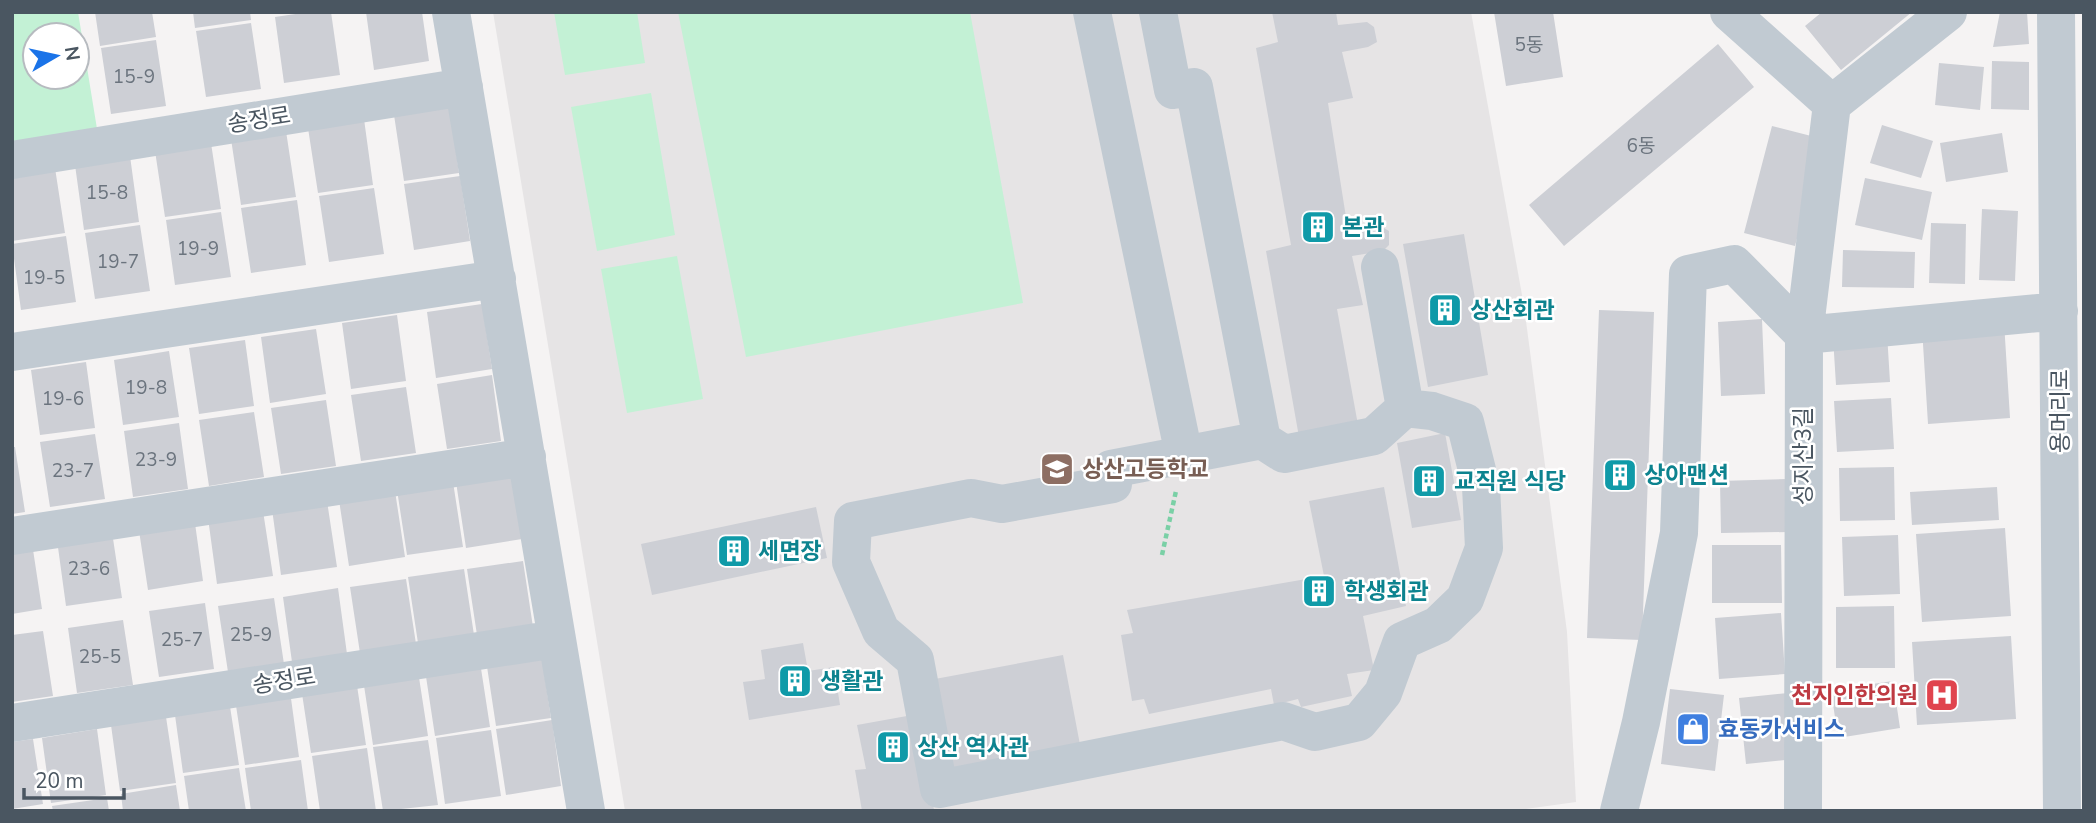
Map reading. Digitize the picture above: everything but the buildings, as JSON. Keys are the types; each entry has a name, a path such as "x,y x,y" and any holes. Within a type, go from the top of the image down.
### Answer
{"street":[{"path":"452,12 586,811"},
{"path":"1092,12 1177,456"},
{"path":"1158,12 1173,90 1194,87 1262,440"},
{"path":"1729,12 1832,104 1948,12"},
{"name":"용머리로","path":"2056,12 2061,809"},
{"name":"송정로","path":"12,160 464,87"},
{"name":"성지산3길","path":"1802,811 1804,335 1832,104"},
{"path":"1619,811 1641,722 1679,533 1688,274 1734,264 1804,335 2059,311"},
{"path":"1380,267 1405,408"},
{"path":"12,352 497,279"},
{"path":"1405,408 1432,411 1465,422 1481,486 1484,548 1465,599 1438,625 1402,641 1383,693 1359,722 1315,732 1283,721 939,789 915,660 881,631 851,562 853,521 971,498 1002,504 1113,484 1111,469 1177,456 1262,440 1284,454 1374,436 1405,408"},
{"path":"12,536 527,457"},
{"name":"송정로","path":"12,723 556,639"}],"path":[{"path":"1162,555 1177,495 1177,456"}],"shaded area":[{"name":"상산고등학교","path":"493,12 1471,12 1524,306 1567,632 1576,802 1512,811 625,811"}],"green space":[{"path":"12,12 78,12 79,21 21,21 21,91 91,91 98,135 12,148"},
{"path":"554,12 637,12 645,63 565,75"},
{"path":"678,12 970,12 1023,303 746,357"},
{"path":"651,93 675,235 597,251 571,107"},
{"path":"677,256 703,399 627,413 601,269"}],"place":[{"name":"본관","path":"1318,227"},
{"name":"상산회관","path":"1445,310"},
{"name":"상산고등학교","path":"1057,469"},
{"name":"상아맨션","path":"1620,475"},
{"name":"교직원 식당","path":"1429,481"},
{"name":"세면장","path":"734,551"},
{"name":"학생회관","path":"1319,591"},
{"name":"생활관","path":"795,681"},
{"name":"천지인한의원","path":"1942,695"},
{"name":"효동카서비스","path":"1693,729"},
{"name":"상산 역사관","path":"893,747"}]}
